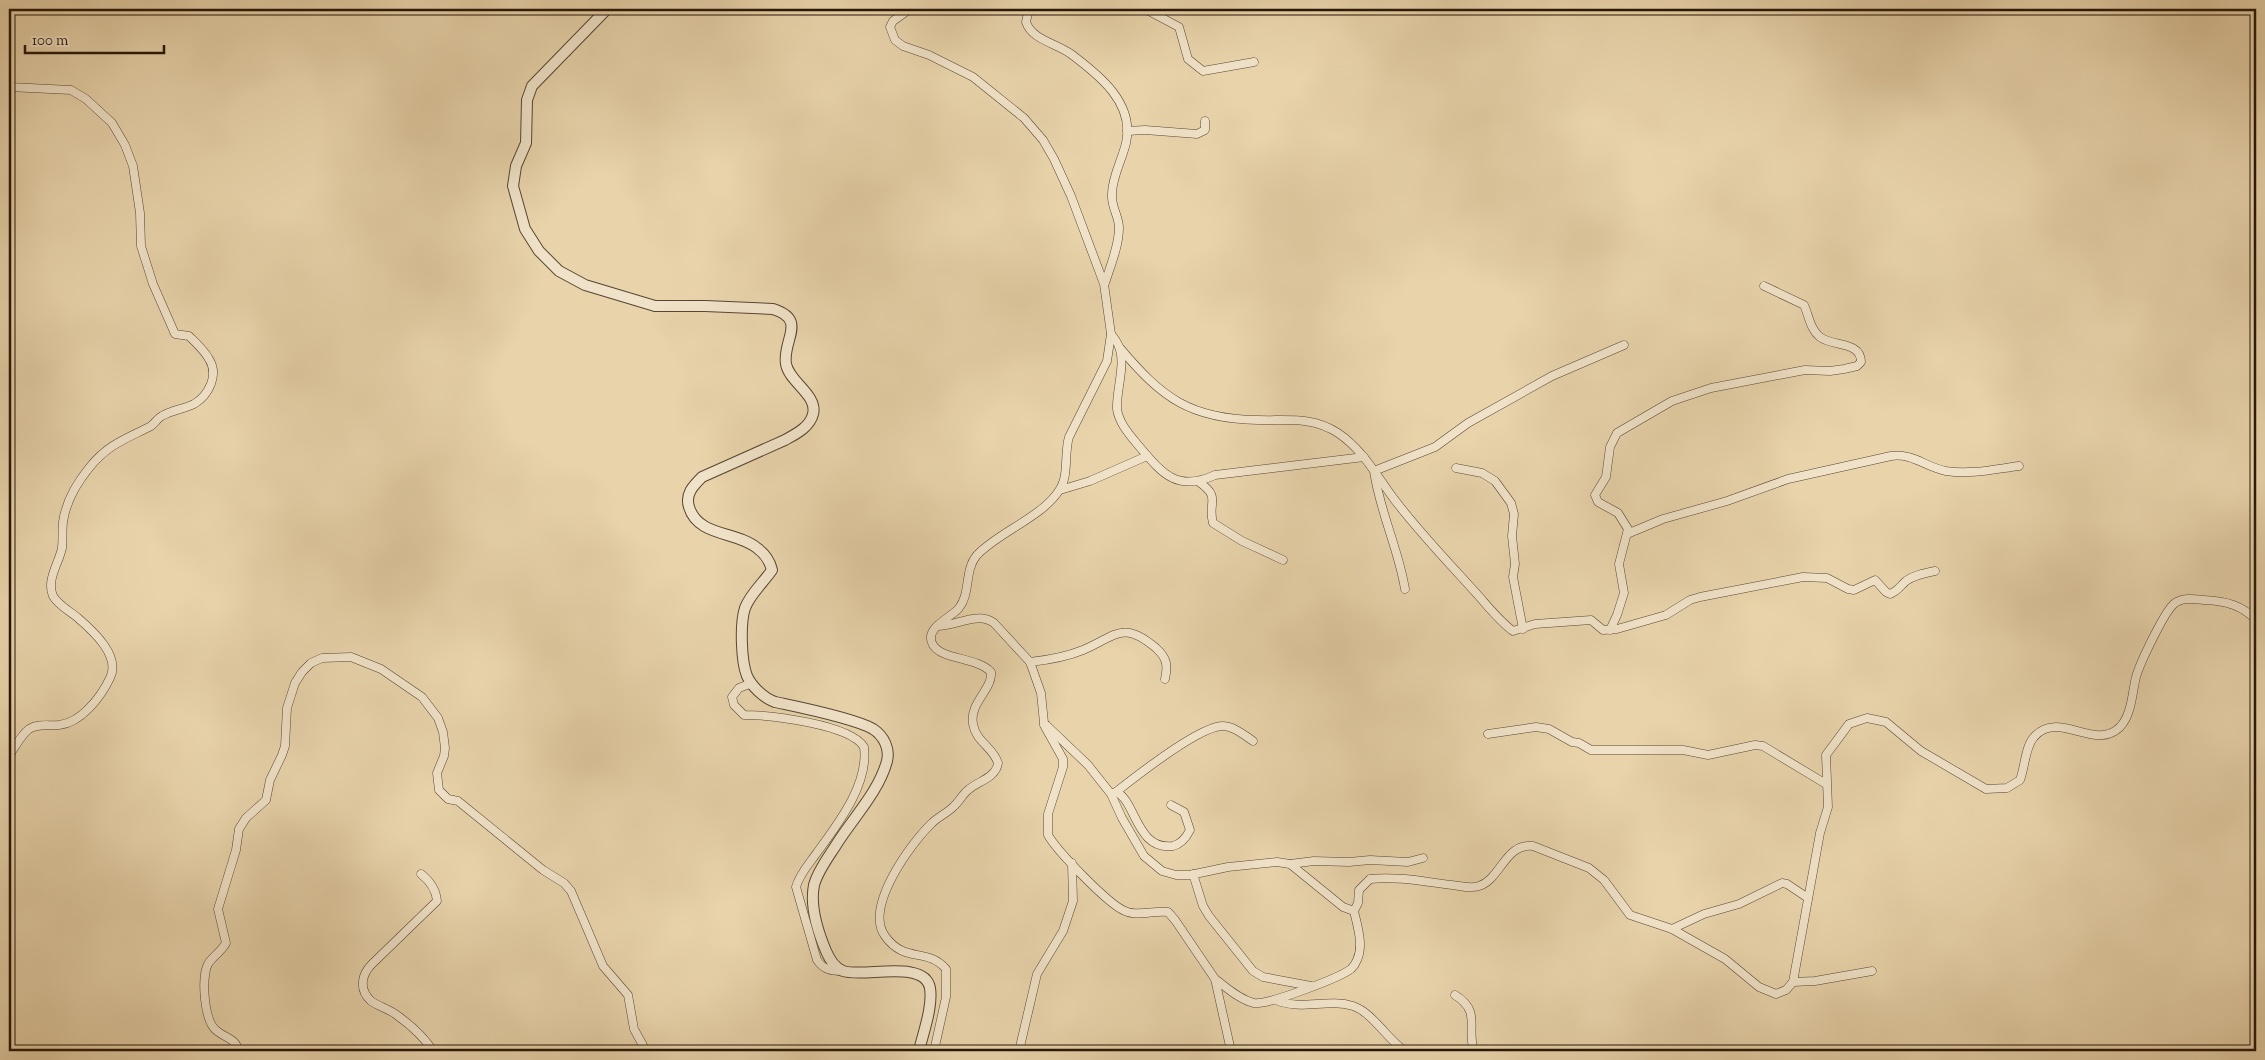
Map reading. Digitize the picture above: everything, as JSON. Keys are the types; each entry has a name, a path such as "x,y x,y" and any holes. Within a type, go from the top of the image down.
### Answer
{"street":[{"path":"607,9 532,86 527,100 526,143 513,176 515,200 525,229 539,251 559,271 585,285 655,306 773,309 781,312 790,320 792,327 786,350 786,363 790,375 811,401 814,408 810,421 785,440 702,477 691,488 688,500 691,513 702,526 756,546 770,562 772,570 748,602 743,618 744,656 747,677 766,698 774,702 851,721 872,729 879,734 887,746 887,762 878,781 832,852 815,884 814,903 823,942 830,958 843,970"},
{"path":"910,9 893,21 890,27 895,40 902,46 929,55 973,77 1010,105 1043,140 1054,159 1070,196 1104,284 1111,334 1107,361 1069,437 1066,448 1065,476 1060,490"},
{"path":"1032,9 1028,13 1026,22 1031,32 1070,54 1106,84 1120,103 1128,131 1112,193 1112,202 1118,219 1119,230 1104,284"},
{"path":"1145,9 1179,27 1188,59 1203,71 1254,62"},
{"path":"9,87 71,90 86,98 112,123 125,145 133,166 137,182 141,246 153,284 175,334 189,336 205,353 211,360 212,375 210,388 194,404 162,416 153,425 109,447 90,466 70,497 63,521 62,548 51,584 52,592 58,602 80,620 102,643 109,654 112,670 102,690 82,716 65,724 41,725 28,730 9,756"},
{"path":"1128,131 1145,130 1197,134 1205,130 1205,121"},
{"path":"1610,630 1624,593 1620,564 1628,529 1623,518 1609,507 1598,502 1595,496 1606,477 1612,440 1624,428 1672,401 1711,388 1805,370 1830,371 1844,369 1857,366 1861,362 1861,355 1857,350 1821,338 1815,331 1804,305 1764,286"},
{"path":"1111,334 1146,379 1165,395 1186,407 1225,417 1258,420 1306,420 1323,425 1354,445 1425,538 1513,630 1523,629 1535,624 1591,620 1603,630 1610,630 1666,615 1700,596 1791,578 1827,578 1848,589 1854,590 1875,580 1890,594 1897,591 1906,581 1913,577 1935,571"},
{"path":"1374,471 1435,447 1468,423 1552,376 1624,345"},
{"path":"1120,348 1117,403 1120,419 1125,429 1156,468 1168,476 1199,482 1210,490 1212,495 1211,513 1213,523 1242,541 1283,560"},
{"path":"1627,534 1663,519 1727,501 1788,479 1892,456 1904,454 1927,465 1948,471 1985,471 2019,466"},
{"path":"934,1051 946,997 946,969 931,957 910,955 890,942 881,927 881,906 885,892 894,875 925,831 933,822 953,807 971,787 994,773 998,763 996,758 979,741 972,718 975,706 990,680 991,672 982,664 938,650 934,646 931,635 937,626 960,607 970,567 978,554 1035,512 1060,490 1090,481 1147,456"},
{"path":"1199,482 1215,475 1364,457"},
{"path":"1456,468 1482,472 1495,482 1511,503 1514,514 1512,536 1515,564 1513,577 1523,629"},
{"path":"1374,471 1382,511 1397,550 1405,589"},
{"path":"937,626 949,626 974,618 988,618 1030,662 1041,693 1046,731 1063,759 1063,767 1048,814 1048,835 1072,863 1108,899 1126,912 1168,912 1215,979 1245,1000 1254,1003 1276,1000 1352,968 1358,958 1360,944 1354,911 1358,903 1360,890 1370,879 1394,879 1476,887 1490,880 1513,851 1528,846 1589,868 1604,880 1630,915 1672,928 1725,959 1769,993 1782,993 1793,982 1820,833 1828,807 1826,755 1849,724 1867,718 1886,722 1921,751 1986,789 2007,788 2020,780 2029,745 2042,730 2058,726 2093,735 2112,732 2125,721 2137,675 2165,614 2174,603 2190,599 2233,604 2256,620"},
{"path":"1030,662 1071,654 1108,636 1131,632 1152,644 1166,659 1168,664 1166,679"},
{"path":"239,1051 233,1040 216,1031 206,1011 207,966 226,943 219,915 219,902 236,850 239,829 246,818 266,800 270,780 282,755 287,708 295,684 302,672 311,663 322,658 337,656 351,657 381,669 422,697 432,707 443,732 445,748 437,773 438,790 448,800 458,801 572,891 599,958 628,995 634,1029 646,1051"},
{"path":"752,683 739,688 732,696 734,705 744,715 781,717 820,725 855,738 864,747 864,761 860,778 846,813 798,880 796,887 817,960 821,966 829,971 843,970 867,973 911,971 926,981 930,987 928,1008 919,1051"},
{"path":"1044,723 1088,765 1113,793 1138,847 1152,864 1162,871 1176,875 1277,862 1290,864 1314,861 1349,862 1370,860 1408,862 1423,858"},
{"path":"1113,793 1162,757 1196,737 1218,727 1224,726 1238,731 1253,741"},
{"path":"1488,734 1536,727 1549,729 1591,750 1683,750 1708,755 1755,745 1763,746 1826,784"},
{"path":"1113,793 1124,797 1145,836 1169,846 1180,843 1190,830 1184,812 1171,805"},
{"path":"1019,1051 1038,974 1062,931 1073,901 1072,863"},
{"path":"1290,864 1343,907 1354,911"},
{"path":"421,874 429,880 436,892 437,901 363,973 362,979 364,988 371,1000 392,1012 415,1029 433,1051"},
{"path":"1193,874 1203,906 1209,916 1253,971 1263,977 1311,986"},
{"path":"1672,928 1704,914 1739,904 1782,883 1808,898"},
{"path":"1793,982 1872,971"},
{"path":"1215,979 1231,1051"},
{"path":"1455,995 1466,1002 1471,1011 1473,1019 1471,1038 1474,1051"},
{"path":"1276,1000 1290,1005 1352,1006 1365,1013 1405,1051"}]}
